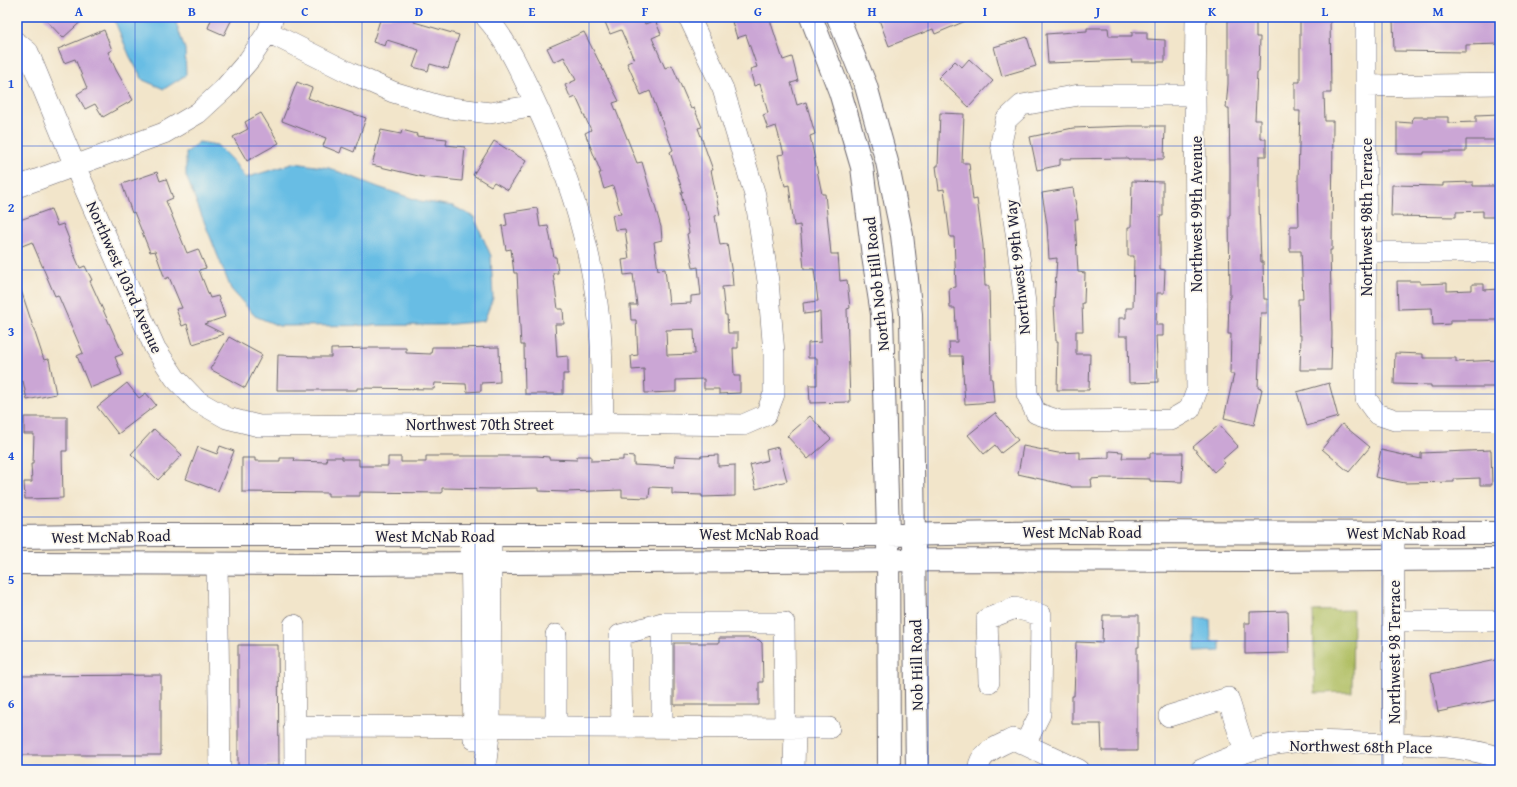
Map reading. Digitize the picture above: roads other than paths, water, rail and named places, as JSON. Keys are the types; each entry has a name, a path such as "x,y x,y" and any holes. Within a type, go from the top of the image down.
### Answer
{"main road":[{"name":"North Nob Hill Road","path":"811,17 840,92 862,167 882,314 888,560"},
{"name":"North Nob Hill Road","path":"838,17 866,86 887,162 902,235 911,314 915,560"},
{"name":"West McNab Road","path":"17,537 153,535 481,536 888,535 1064,532 1500,532"},
{"name":"West McNab Road","path":"17,563 481,563 888,560 1500,560"},
{"name":"Nob Hill Road","path":"888,560 889,770"},
{"name":"Nob Hill Road","path":"915,560 917,770"}],"street":[{"path":"486,17 495,27 513,56 556,148 574,201 590,258 599,321 603,423"},
{"name":"Northwest 70th Street","path":"197,401 227,418 259,426 603,423 743,425 766,415 774,394 774,353 768,281 755,195 723,89 689,17"},
{"name":"Northwest 99th Avenue","path":"1036,413 1059,421 1171,420 1190,409 1197,390 1195,95 1196,17"},
{"name":"Northwest 98th Terrace","path":"1366,17 1366,398 1377,414 1395,420 1500,420"},
{"path":"17,188 164,133 198,113 229,84 249,60 271,24 350,73 393,92 443,107 490,113 536,105"},
{"name":"Northwest 103rd Avenue","path":"17,43 28,52 75,166 155,348 175,378 197,401"},
{"path":"1366,86 1500,84"},
{"name":"Northwest 99th Way","path":"1036,413 1027,394 1025,303 1016,232 1001,143 1006,120 1022,105 1079,95 1195,95"},
{"path":"1366,252 1500,252"},
{"name":"Northwest 98 Terrace","path":"1393,770 1394,533"},
{"path":"481,536 482,726 485,770"},
{"path":"217,563 220,770"},
{"path":"979,770 978,766 986,754 1019,742 1040,714 1041,616 1015,608 987,619 989,682"},
{"path":"1394,621 1500,621"},
{"path":"622,727 620,635 657,624 784,623 794,770"},
{"path":"657,624 657,727"},
{"path":"294,626 295,770"},
{"path":"556,635 556,727"},
{"path":"1169,716 1228,698 1245,752"},
{"path":"294,726 829,728"},
{"path":"475,770 482,726"},
{"name":"Northwest 68th Place","path":"1201,770 1238,754 1267,746 1300,741 1394,744 1462,749 1500,758"},
{"path":"1019,742 1078,770"}],"water":[{"path":"113,17 174,17 185,49 186,75 164,89 143,80 130,57"},
{"path":"199,142 217,145 234,162 245,178 295,163 329,168 420,201 453,206 474,217 491,256 493,298 484,321 443,325 279,326 255,316 231,289 186,176 186,153"},
{"path":"1195,619 1210,619 1211,641 1220,641 1220,651 1195,652"}]}
